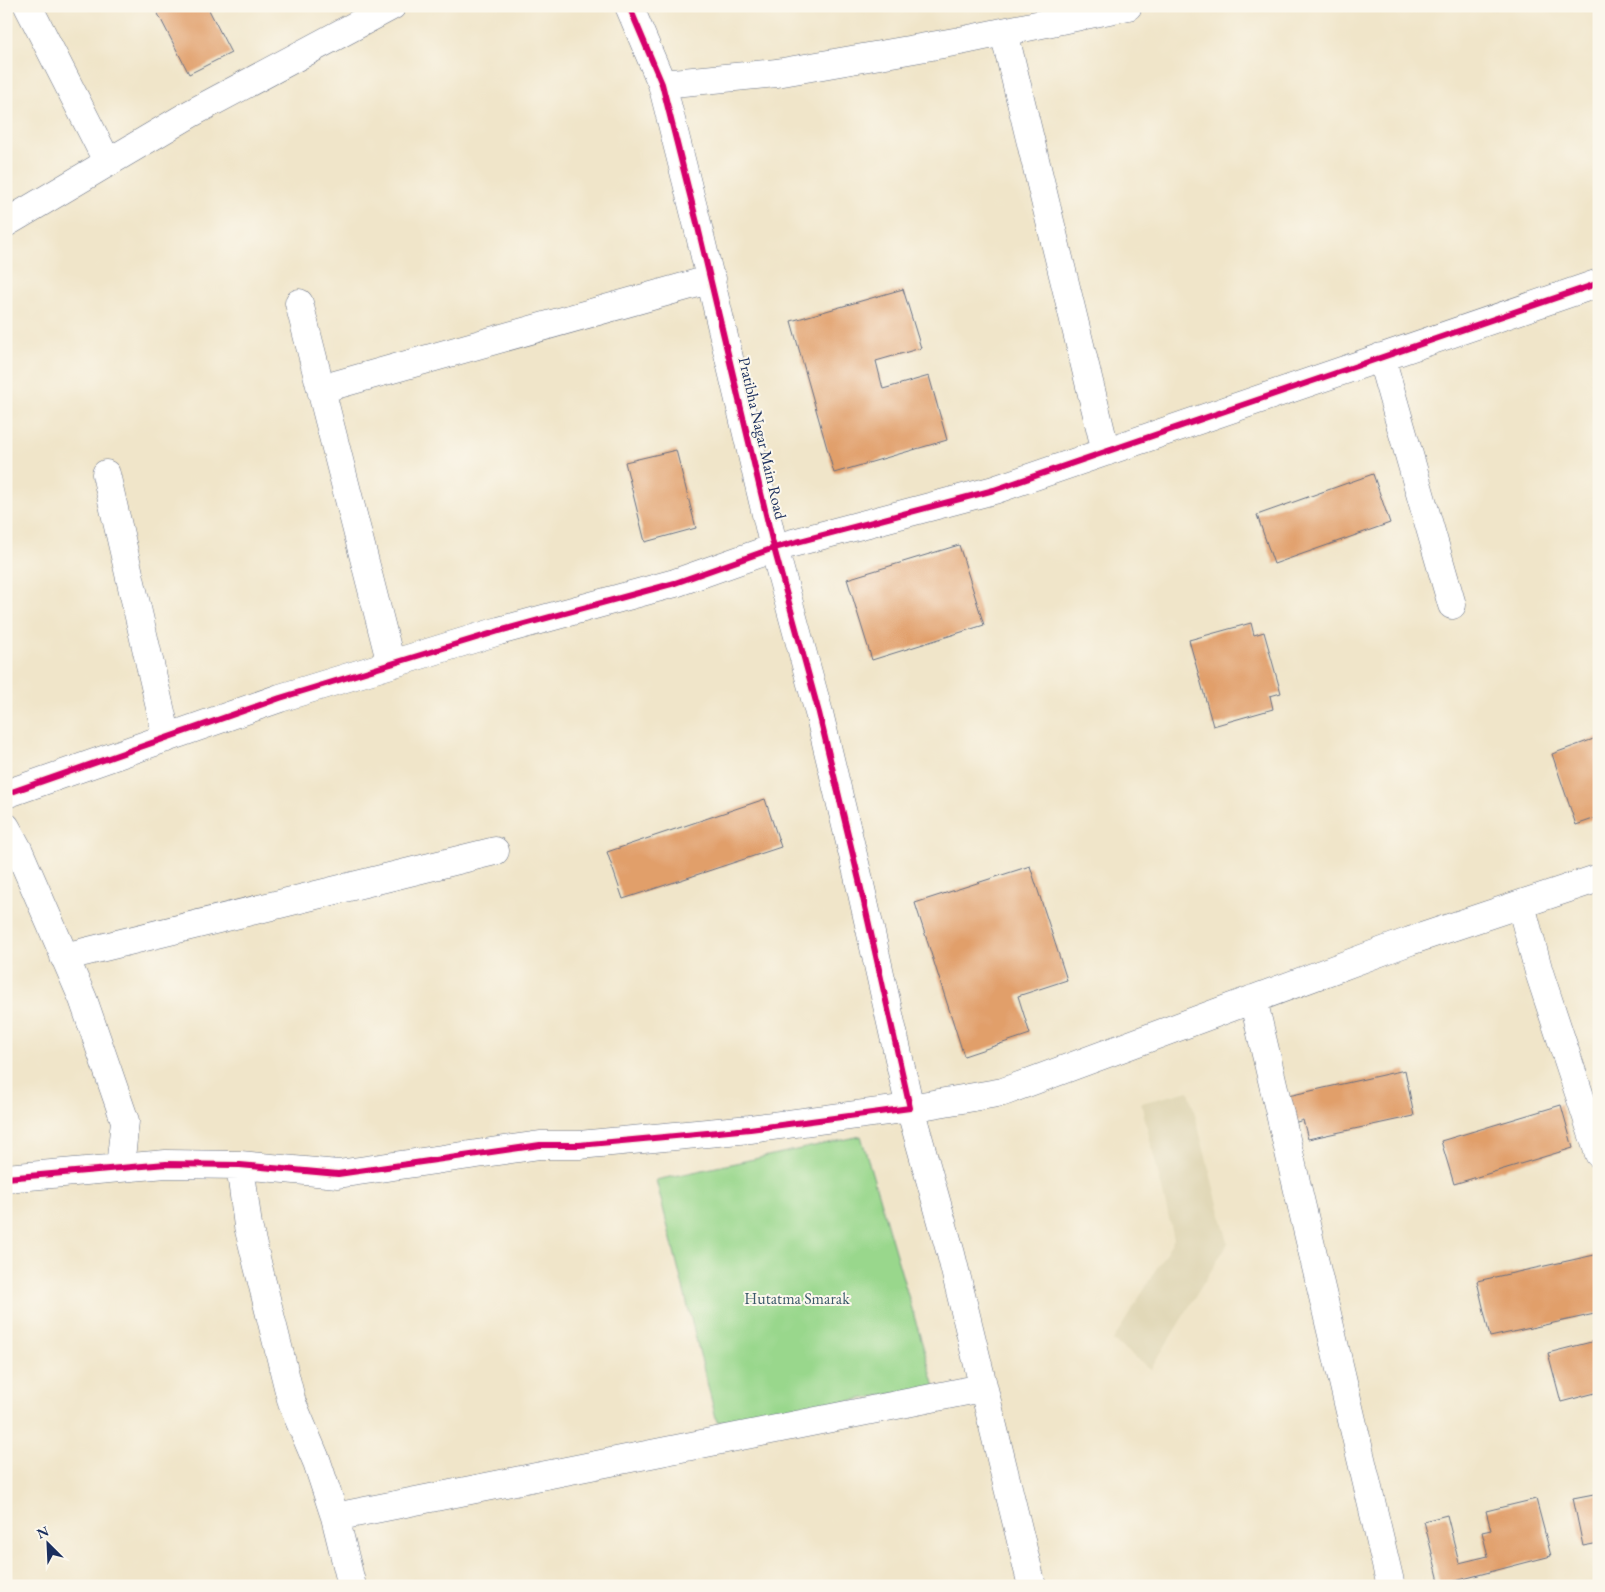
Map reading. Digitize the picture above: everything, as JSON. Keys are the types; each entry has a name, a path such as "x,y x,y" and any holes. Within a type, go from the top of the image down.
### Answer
{"street":[{"path":"28,6 108,162"},
{"path":"6,223 190,114 392,6"},
{"name":"Pratibha Nagar Main Road","path":"629,6 662,84 712,279 774,548 819,713 859,880 910,1108 951,1254 982,1388 1032,1586"},
{"path":"662,84 777,73 1004,32 1128,6"},
{"path":"1004,32 1106,452"},
{"path":"321,389 712,279"},
{"path":"6,794 280,698 499,631 675,584 774,548 994,490 1599,282"},
{"path":"299,303 391,664"},
{"path":"1381,357 1452,605"},
{"path":"106,474 167,738"},
{"path":"6,827 18,849 83,1000 125,1121 120,1167"},
{"path":"64,956 495,852"},
{"path":"6,1178 166,1164 240,1165 338,1174 540,1144 579,1145 750,1129 910,1108 1003,1092 1410,941 1599,878"},
{"path":"1521,904 1539,972 1599,1154"},
{"path":"1252,1000 1391,1586"},
{"path":"240,1165 248,1226 292,1403 317,1462 335,1517 352,1586"},
{"path":"335,1517 982,1388"}],"shaded area":[{"path":"1189,1091 1228,1243 1151,1369 1113,1341 1174,1239 1141,1103"}],"green space":[{"name":"Hutatma Smarak","path":"861,1136 935,1387 717,1422 656,1180"}],"building":[{"path":"154,6 207,6 231,53 189,74"},
{"path":"903,289 921,348 876,361 883,389 929,376 947,440 834,473 791,321"},
{"path":"676,450 696,528 645,542 625,462"},
{"path":"1373,474 1390,523 1274,564 1257,515"},
{"path":"959,545 984,625 872,660 847,579"},
{"path":"1251,623 1254,635 1264,632 1281,693 1270,696 1273,709 1213,726 1189,640"},
{"path":"1599,737 1599,817 1576,825 1552,754"},
{"path":"765,799 781,847 623,899 607,852"},
{"path":"1030,866 1067,980 1018,996 1030,1034 964,1056 915,903"},
{"path":"1405,1070 1414,1116 1308,1139 1303,1120 1294,1123 1288,1096"},
{"path":"1561,1105 1573,1148 1454,1184 1441,1141"},
{"path":"1599,1254 1599,1313 1490,1337 1477,1281"},
{"path":"1599,1340 1599,1392 1561,1402 1548,1353"},
{"path":"1599,1493 1599,1543 1583,1546 1573,1498"},
{"path":"1536,1499 1551,1556 1440,1585 1424,1521 1447,1515 1459,1563 1488,1556 1482,1532 1491,1530 1486,1511"}],"cycle path":[{"path":"6,1178 166,1164 240,1165 338,1174 540,1145 579,1145 750,1129 910,1108 819,713 774,548 662,84 629,6"},
{"path":"6,794 280,698 499,631 675,583 774,548 994,490 1599,283"}]}
